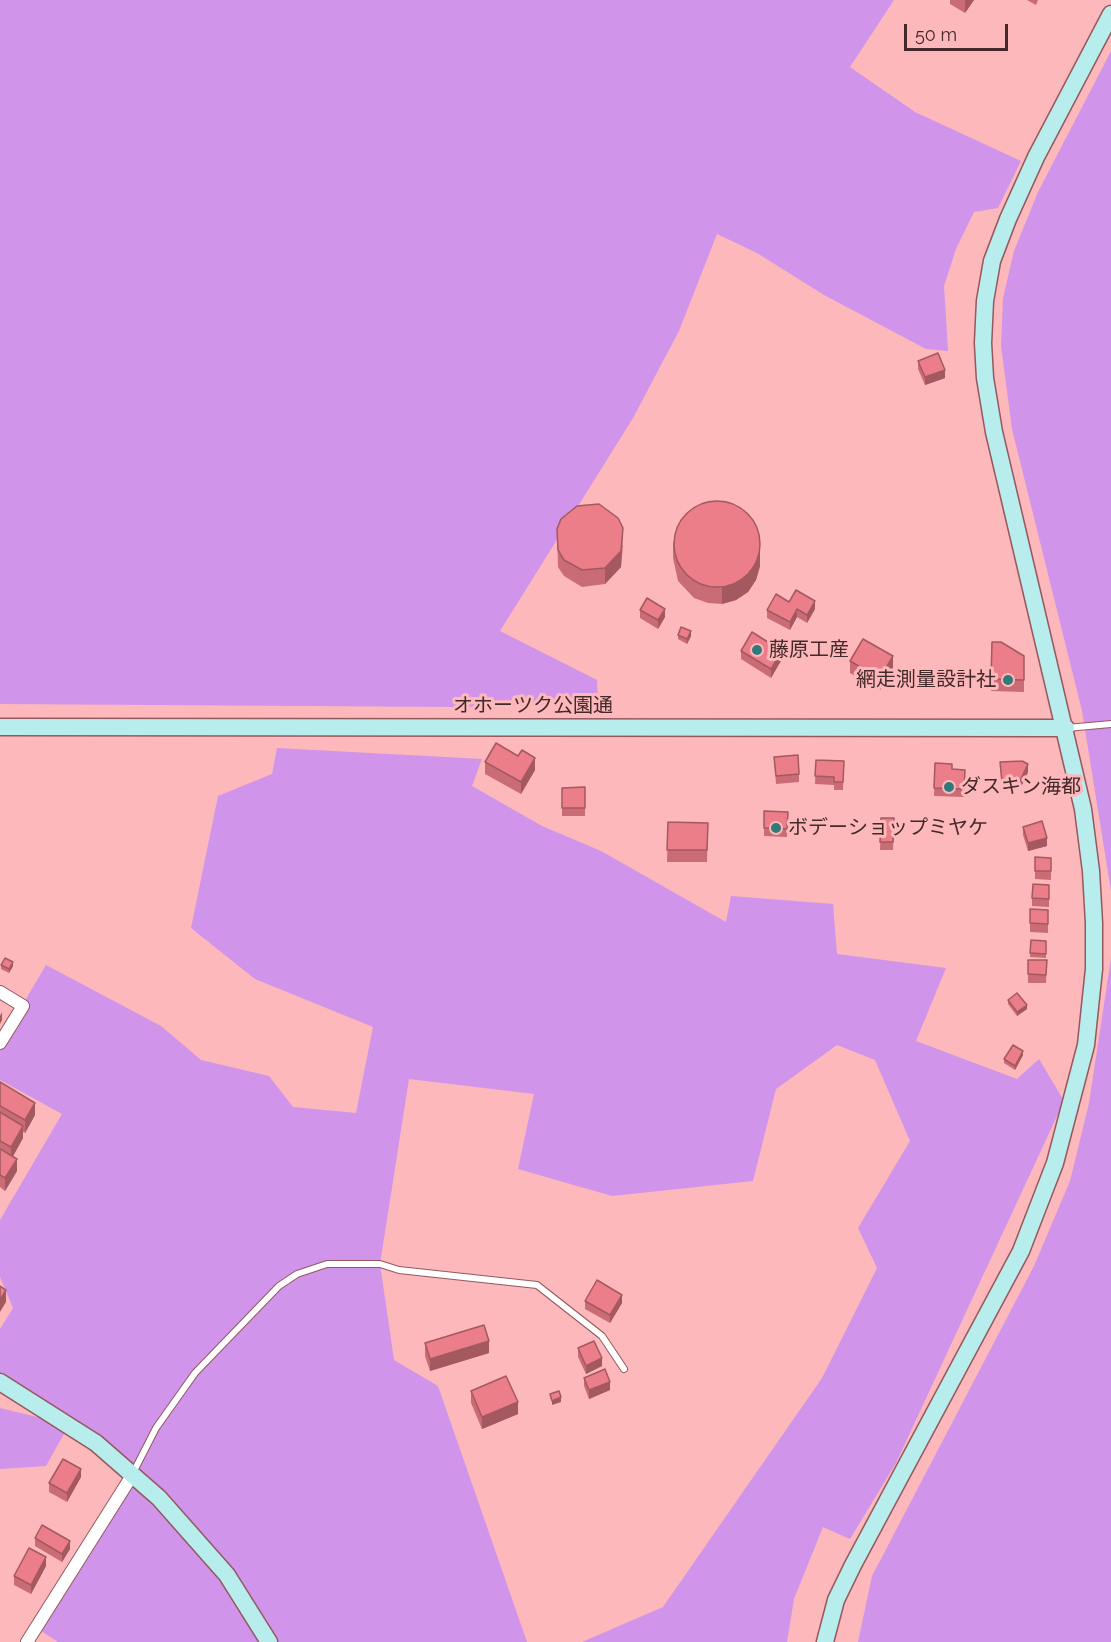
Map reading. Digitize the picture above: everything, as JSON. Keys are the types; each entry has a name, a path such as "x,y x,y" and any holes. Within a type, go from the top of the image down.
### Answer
{"street":[{"path":"825,1642 837,1600 853,1565 1021,1251 1055,1163 1072,1105 1091,1012 1094,923 1091,871 1083,809 1066,728 994,432 984,378 985,301 992,261 1008,219 1036,157 1111,14"},
{"name":"オホーツク公園通","path":"0,727 1066,728"},
{"path":"0,992 23,1006 0,1043"},
{"path":"0,1382 78,1431 133,1474 186,1526 227,1575 269,1642"},
{"path":"27,1642 133,1474"}],"lane":[{"path":"1066,728 1111,724"},
{"path":"133,1474 156,1428 195,1373 279,1286 297,1274 327,1264 380,1264 399,1270 537,1285 602,1336 624,1369"}],"shaded area":[{"path":"0,0 894,0 850,67 915,112 1021,161 998,208 974,212 956,249 944,286 948,351 926,349 824,295 757,253 717,234 679,331 633,418 500,631 597,680 598,704 457,707 0,704"},
{"path":"1111,51 1111,891 1082,711 1012,429 1001,346 1003,298 1014,251 1038,192"},
{"path":"277,748 482,759 472,786 542,826 601,851 726,922 731,896 833,904 837,954 946,968 916,1041 1017,1079 1039,1059 1064,1101 896,1463 850,1539 823,1527 794,1599 787,1642 582,1642 663,1607 822,1378 877,1268 858,1228 910,1141 875,1060 837,1045 776,1089 753,1181 612,1196 518,1169 534,1094 409,1079 380,1264 394,1360 438,1386 527,1642 58,1642 35,1627 133,1474 69,1425 46,1466 0,1469 0,1408 66,1424 0,1382 0,1329 13,1308 0,1277 0,1220 62,1114 0,1080 0,1043 46,965 161,1026 201,1060 269,1076 293,1107 356,1113 373,1027 255,979 191,928 218,796 272,774"},
{"path":"1111,958 1111,1642 858,1642 872,1576 1034,1266 1070,1181 1089,1103"}],"building":[{"path":"938,353 945,370 925,377 918,361"},
{"path":"717,501 734,504 748,513 757,527 760,544 757,561 748,575 734,584 717,587 700,584 686,575 677,561 674,544 677,527 686,513 700,504"},
{"path":"599,504 618,518 623,528 621,551 605,568 582,570 564,560 558,550 557,529 561,519 577,506"},
{"path":"796,590 815,601 807,615 797,609 790,622 767,610 776,594 789,602"},
{"path":"647,598 665,609 658,620 640,610"},
{"path":"681,627 691,631 687,639 678,635"},
{"path":"752,632 782,651 771,669 741,651"},
{"path":"863,639 893,656 880,678 850,661"},
{"name":"網走測量設計社","path":"992,642 1001,642 1024,656 1024,680 991,679"},
{"path":"496,743 518,756 522,750 535,758 521,782 485,762"},
{"path":"798,755 799,774 776,776 774,757"},
{"path":"816,760 844,761 843,782 834,782 834,777 815,776"},
{"path":"1022,761 1028,764 1020,781 1002,782 1000,762"},
{"name":"ダスキン海都","path":"935,763 952,764 952,769 965,770 964,789 934,788"},
{"path":"585,787 585,808 562,808 562,788"},
{"path":"764,811 788,812 787,829 764,828"},
{"path":"881,818 894,818 893,842 880,842"},
{"path":"1042,821 1047,838 1028,843 1023,827"},
{"path":"668,822 708,823 707,850 667,850"},
{"path":"1035,857 1051,858 1051,871 1035,871"},
{"path":"1033,884 1049,885 1049,899 1032,898"},
{"path":"1030,909 1048,910 1048,924 1030,923"},
{"path":"1031,940 1046,941 1046,954 1030,953"},
{"path":"5,958 13,962 9,969 1,965"},
{"path":"1028,960 1047,960 1046,975 1028,974"},
{"path":"1017,993 1027,1005 1017,1012 1008,1000"},
{"path":"1013,1045 1023,1051 1015,1066 1004,1059"},
{"path":"0,1082 35,1103 25,1120 0,1106"},
{"path":"0,1112 23,1126 11,1147 0,1141"},
{"path":"0,1149 17,1159 5,1178 0,1175"},
{"path":"597,1280 622,1295 610,1315 585,1301"},
{"path":"0,1286 6,1290 0,1300"},
{"path":"484,1325 489,1341 430,1359 425,1343"},
{"path":"594,1341 602,1358 586,1366 578,1348"},
{"path":"605,1369 610,1382 589,1390 584,1378"},
{"path":"506,1376 518,1402 482,1417 471,1391"},
{"path":"559,1391 561,1397 552,1401 550,1394"},
{"path":"63,1459 81,1469 67,1493 49,1483"},
{"path":"42,1525 70,1541 62,1554 35,1538"},
{"path":"29,1548 46,1557 31,1585 14,1576"}],"place":[{"name":"藤原工産","path":"757,650"},
{"name":"網走測量設計社","path":"1008,680"},
{"name":"ダスキン海都","path":"949,787"},
{"name":"ボデーショップミヤケ","path":"776,828"}]}
